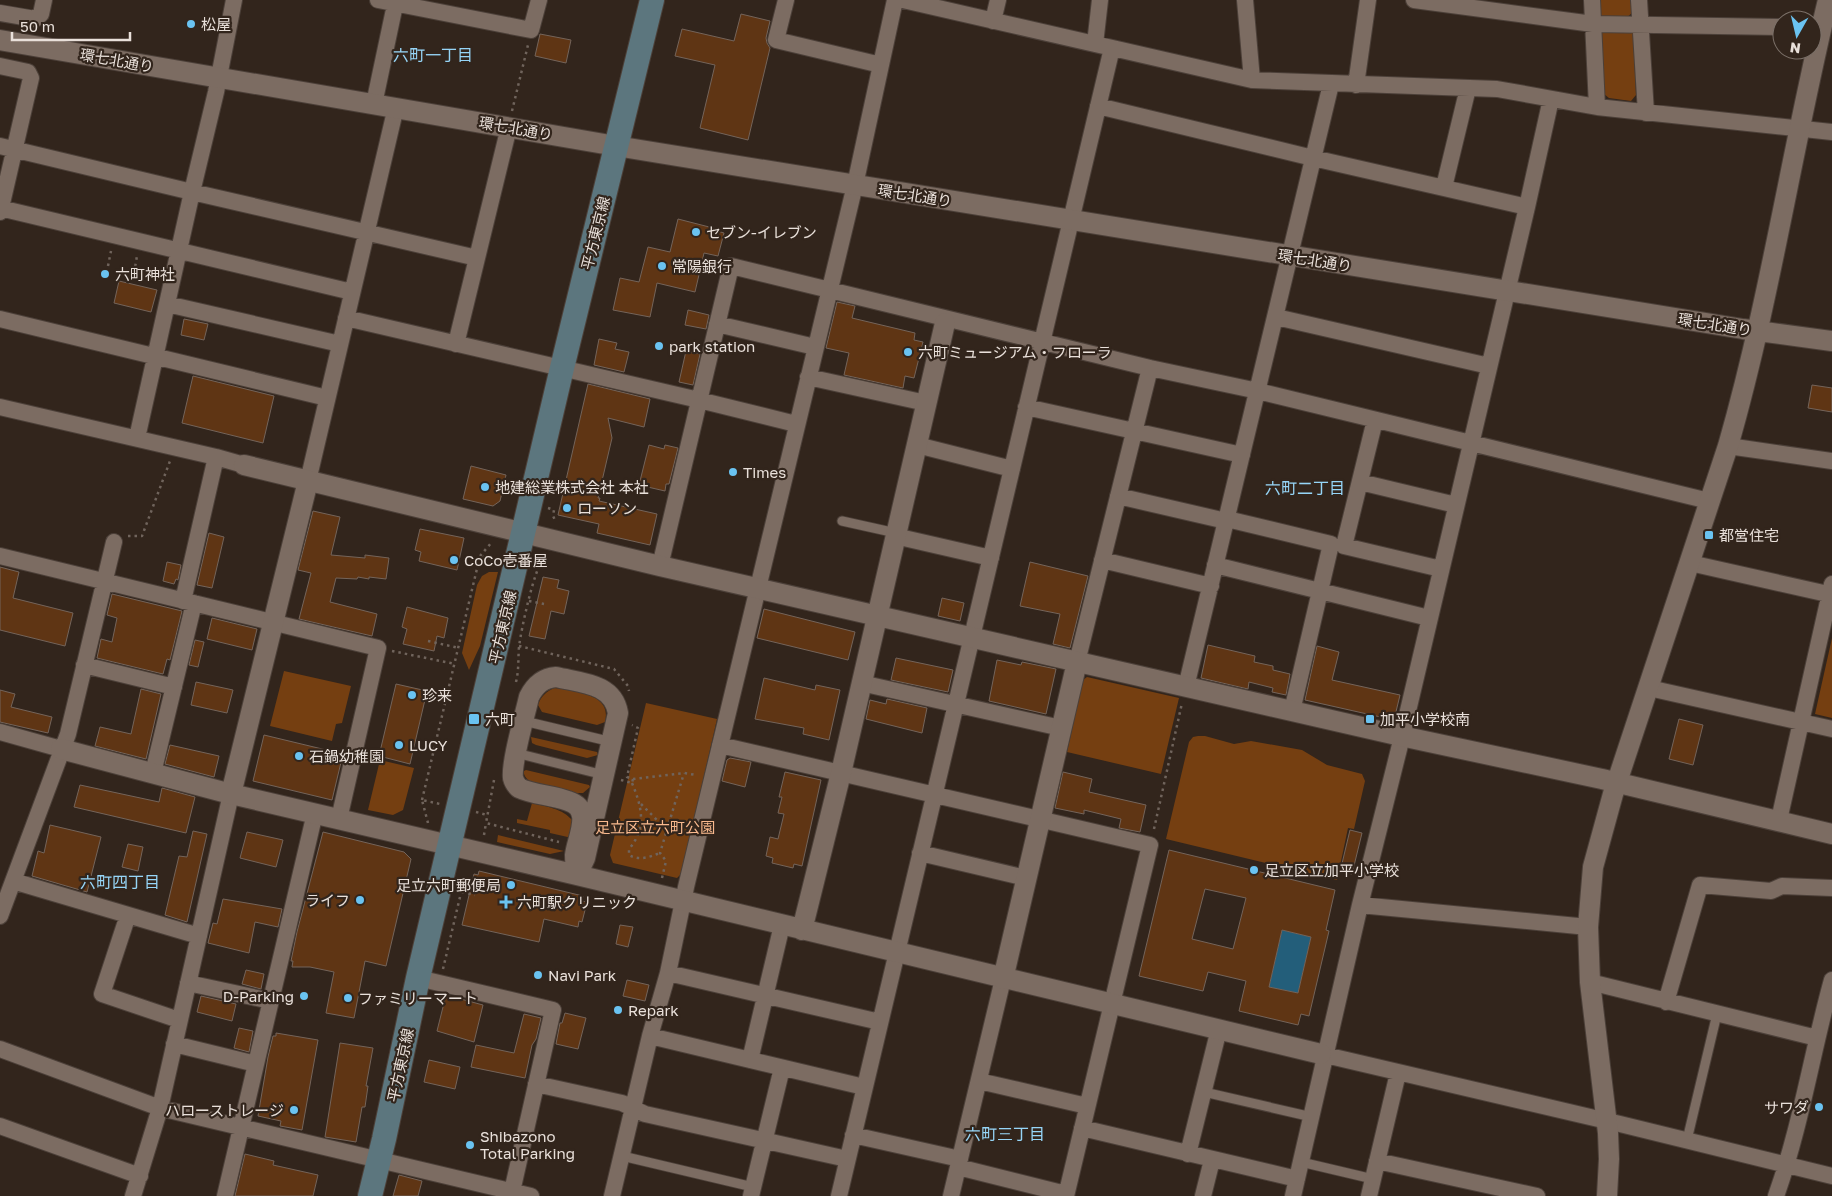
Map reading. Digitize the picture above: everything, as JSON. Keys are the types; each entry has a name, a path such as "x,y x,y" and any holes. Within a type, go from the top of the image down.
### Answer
{"main road":[{"name":"平方東京線","path":"370,1196 449,846 526,567 523,534 652,0"}],"street":[{"path":"0,13 35,19 42,14 44,0"},
{"path":"137,438 219,77 234,0"},
{"path":"378,0 532,30 539,0"},
{"path":"786,0 776,40 881,65"},
{"path":"612,1196 650,1036 668,973 683,901 796,424 855,185 895,0"},
{"path":"903,0 1252,80 1497,89 1597,107 1832,132"},
{"path":"993,21 998,0"},
{"path":"1095,44 1100,0"},
{"path":"1245,0 1252,80"},
{"path":"1356,85 1368,0"},
{"path":"1414,0 1492,5 1593,24 1772,27"},
{"path":"1592,0 1597,107"},
{"path":"1639,0 1646,113"},
{"path":"1822,26 1828,0"},
{"path":"374,104 395,2"},
{"name":"環七北通り","path":"0,40 616,146 1507,291 1757,331 1832,341"},
{"path":"839,1196 1112,48"},
{"path":"1607,1196 1609,1159 1606,1120 1590,982 1588,927 1593,867 1617,783 1728,446 1757,331 1814,60"},
{"path":"0,66 28,72 31,78 7,148 0,210 132,239 352,292"},
{"path":"1186,687 1331,84"},
{"path":"1444,187 1468,88"},
{"path":"1293,1196 1312,1117 1323,1056 1441,569 1551,99"},
{"path":"1098,106 1527,207"},
{"path":"133,1196 160,1108 231,794 308,481 396,107"},
{"path":"456,344 508,127"},
{"path":"7,148 477,258"},
{"path":"660,566 731,266 946,321 1258,391 1709,501"},
{"path":"167,304 340,344"},
{"path":"1276,317 1489,366"},
{"path":"346,318 796,424"},
{"path":"0,319 327,398"},
{"path":"802,930 841,773 946,321"},
{"path":"717,324 815,348"},
{"path":"951,1196 1061,728 1150,368"},
{"path":"808,377 926,403"},
{"path":"0,406 176,447 523,534 1401,736 1779,820 1832,834"},
{"path":"1026,407 1242,456"},
{"path":"1292,711 1320,591 1360,482 1375,420"},
{"path":"917,445 1012,469"},
{"path":"1728,446 1832,461"},
{"path":"153,773 174,687 216,457"},
{"path":"1360,482 1456,505"},
{"path":"1118,496 1441,569"},
{"path":"896,535 991,558"},
{"path":"0,916 61,748 68,734 114,542"},
{"path":"0,556 378,648 339,819"},
{"path":"1102,560 1211,586"},
{"path":"1690,563 1831,591 1779,820"},
{"path":"1216,565 1429,618"},
{"path":"84,665 174,687"},
{"path":"556,677 597,687 609,693 617,706 617,720 585,858 577,875 575,855 582,822 583,814 581,808 569,801 519,788 513,776 516,753 529,697 542,681 556,677"},
{"path":"861,683 1061,728"},
{"path":"1649,688 1832,730"},
{"path":"0,732 231,794 1219,1029 1323,1056 1606,1120 1832,1176"},
{"path":"720,745 1150,845 1066,1195 959,1163 853,1135"},
{"path":"225,1196 315,814"},
{"path":"920,854 1026,878"},
{"path":"13,881 198,936"},
{"path":"1666,1002 1700,885 1770,891 1782,886 1832,888"},
{"path":"1360,905 1588,927"},
{"path":"128,915 102,994 180,1020"},
{"path":"750,1060 782,925"},
{"path":"668,973 880,1022"},
{"path":"418,978 553,1010 511,1194"},
{"path":"1776,1196 1787,1166 1832,980"},
{"path":"1590,982 1817,1038"},
{"path":"188,983 271,1001"},
{"path":"1188,1154 1219,1029"},
{"path":"650,1036 864,1088"},
{"path":"174,1044 256,1064"},
{"path":"0,1049 160,1108 379,1160 511,1194 530,1196"},
{"path":"752,1191 782,1068"},
{"path":"1369,1196 1398,1073"},
{"path":"979,1080 1087,1106"},
{"path":"536,1084 622,1103 644,1114 847,1159"},
{"path":"0,1126 140,1176"},
{"path":"1082,1128 1297,1179"},
{"path":"1203,1196 1212,1160"},
{"path":"1377,1161 1537,1196"}],"lane":[{"path":"842,521 896,535"},
{"path":"524,721 612,742"},
{"path":"516,753 604,775"},
{"path":"1687,1140 1717,1014"},
{"path":"1204,1092 1312,1117"},
{"path":"622,1156 752,1191"},
{"path":"1301,1162 1373,1179"}],"path":[{"path":"508,127 532,30"},
{"path":"132,239 129,250 138,252 133,279"},
{"path":"114,542 116,535 142,536 176,447"},
{"path":"428,824 422,800 480,556 526,567 550,555"},
{"path":"514,691 518,672 519,646 530,600 526,567"},
{"path":"530,600 544,604"},
{"path":"428,641 459,648"},
{"path":"378,648 455,664"},
{"path":"1150,845 1186,687"},
{"path":"632,724 638,728 627,777 633,779 684,773 712,779"},
{"path":"660,853 684,773"},
{"path":"484,836 486,815 495,777"},
{"path":"633,779 632,783 641,804 667,830"},
{"path":"624,781 632,783"},
{"path":"422,800 442,805"},
{"path":"641,804 641,826 638,839 629,849 629,855 637,859 660,853"},
{"path":"474,812 486,815"},
{"path":"486,824 577,846"},
{"path":"660,853 666,861 662,880"},
{"path":"653,878 669,882"},
{"path":"445,977 442,969 464,880"},
{"path":"462,892 475,895"}],"green space":[{"path":"1595,0 1631,0 1632,13 1626,18 1603,19 1596,13"},
{"path":"1604,28 1633,32 1636,95 1631,101 1609,98 1604,94 1599,34"},
{"path":"489,572 498,572 480,646 469,670 462,653 477,585 482,576"},
{"path":"1832,638 1832,718 1815,714"},
{"path":"284,671 351,686 342,723 336,724 332,741 270,726"},
{"path":"1087,677 1179,698 1161,774 1067,752 1083,680"},
{"path":"554,688 578,692 595,698 605,709 605,722 597,725 542,712 538,705 539,702 544,695"},
{"name":"足立区立六町公園","path":"646,703 717,719 682,873 677,878 613,863 610,855"},
{"path":"1205,736 1234,744 1251,741 1302,750 1327,765 1362,774 1365,781 1354,829 1348,828 1337,880 1166,839 1189,742 1193,737"},
{"path":"531,737 597,752 598,755 587,758 536,745 532,743"},
{"path":"380,760 414,768 403,810 393,815 368,810"},
{"path":"524,771 589,785 590,787 583,793 576,793 531,782 525,776"},
{"path":"532,803 554,809 569,817 573,821 572,838 550,833 550,830 517,823 517,819 527,821"},
{"path":"498,835 564,851 550,854 497,842"}],"water":[{"path":"1282,930 1311,937 1298,993 1269,987"}],"building":[{"path":"741,14 770,21 766,38 770,48 748,140 700,128 715,65 675,56 682,29 734,41"},
{"path":"540,34 571,40 566,63 535,56"},
{"path":"678,219 717,229 717,231 724,233 718,256 704,253 695,292 657,283 650,317 613,310 620,278 639,282 648,247 670,252"},
{"path":"119,281 157,290 151,312 114,303"},
{"path":"837,302 855,306 852,318 915,333 914,340 923,342 914,378 905,376 903,388 844,375 849,353 826,348"},
{"path":"688,310 709,315 706,329 685,325"},
{"path":"184,319 208,324 204,340 181,335"},
{"path":"599,339 617,343 615,349 629,352 624,372 594,365"},
{"path":"686,351 700,354 693,385 679,382"},
{"path":"193,376 274,396 263,443 182,423"},
{"path":"588,384 650,399 644,427 608,418 612,438 598,498 600,498 599,501 657,514 650,545 597,533 599,524 558,515"},
{"path":"1812,385 1832,388 1832,412 1808,408"},
{"path":"649,445 664,449 665,445 678,448 669,484 666,484 665,491 639,485"},
{"path":"471,466 506,475 500,501 493,506 463,499"},
{"path":"313,511 340,517 331,555 365,558 365,555 389,558 386,579 369,577 369,579 358,577 357,579 336,578 330,602 377,614 372,636 299,619 311,573 298,570"},
{"path":"420,529 464,538 457,570 419,561 421,552 415,550"},
{"path":"209,533 224,537 212,588 197,585"},
{"path":"167,562 181,565 178,580 176,579 174,584 163,581"},
{"path":"1030,562 1088,576 1070,648 1053,644 1060,614 1020,606"},
{"path":"0,567 19,572 13,598 73,613 65,646 0,630"},
{"path":"543,577 559,580 557,588 569,591 564,614 551,611 545,639 529,636"},
{"path":"112,594 182,611 170,660 167,659 163,674 97,658 101,639 112,642 117,618 107,615"},
{"path":"942,598 964,603 960,621 938,616"},
{"path":"407,607 448,618 444,638 437,636 434,651 403,644 407,629 402,627"},
{"path":"764,609 855,632 848,660 757,638"},
{"path":"212,618 257,629 252,650 207,639"},
{"path":"195,640 204,642 198,667 189,665"},
{"path":"1208,645 1255,656 1254,662 1273,666 1273,670 1290,674 1286,695 1272,692 1273,688 1249,682 1248,689 1201,678"},
{"path":"1317,646 1339,652 1332,680 1400,695 1394,720 1305,700"},
{"path":"896,658 953,670 948,692 891,680"},
{"path":"997,660 1021,665 1022,662 1056,669 1046,714 989,701"},
{"path":"764,678 815,690 816,685 840,690 829,740 803,734 804,728 755,719"},
{"path":"196,682 233,690 227,713 191,705"},
{"path":"396,684 427,691 410,764 379,756"},
{"path":"141,689 161,694 146,759 95,746 100,727 131,734"},
{"path":"0,690 15,694 11,707 52,717 48,733 0,722"},
{"path":"887,699 927,708 922,733 866,719 870,700 886,704"},
{"path":"1679,719 1703,725 1693,765 1669,759"},
{"path":"264,735 343,754 332,800 253,781"},
{"path":"170,745 219,756 214,777 165,764"},
{"path":"730,758 751,762 745,787 722,781 727,760"},
{"path":"785,772 821,780 802,866 794,864 793,868 772,863 773,858 766,856 770,837 778,839 784,814 778,813 782,797 779,797"},
{"path":"1063,772 1092,779 1089,792 1146,805 1140,832 1119,828 1121,819 1084,810 1084,814 1055,808"},
{"path":"80,785 159,802 162,788 195,797 186,833 74,807"},
{"path":"50,825 101,837 87,892 32,876 38,851 44,853"},
{"path":"1350,830 1362,833 1352,874 1340,872"},
{"path":"193,831 207,834 187,922 165,915 179,856 187,857"},
{"path":"247,832 283,840 276,867 240,858"},
{"path":"323,832 404,852 411,859 386,966 365,961 354,1018 326,1013 334,972 310,967 292,967 293,961 291,961"},
{"path":"128,844 143,847 138,871 122,867"},
{"path":"1169,850 1335,890 1326,930 1329,931 1309,1016 1301,1014 1298,1025 1239,1011 1246,981 1208,972 1203,991 1139,976","holes":["1205,889 1246,898 1233,949 1192,939","1282,930 1311,937 1298,993 1269,987"]},
{"path":"479,871 583,896 582,901 587,902 582,922 579,921 578,927 544,919 539,942 462,925 474,874 478,875"},
{"path":"223,899 282,909 278,927 255,922 249,953 208,943 213,923 217,924"},
{"path":"620,925 633,927 628,947 616,944"},
{"path":"246,970 264,974 261,989 242,984"},
{"path":"627,980 649,985 645,1001 623,996"},
{"path":"446,995 483,1005 474,1042 437,1031"},
{"path":"201,996 236,1004 232,1021 197,1012"},
{"path":"565,1013 586,1018 578,1049 556,1044 560,1023 562,1023"},
{"path":"524,1014 541,1018 536,1039 532,1045 525,1078 471,1067 476,1045 514,1053"},
{"path":"239,1028 253,1031 249,1052 234,1048"},
{"path":"276,1033 318,1040 302,1130 280,1126 281,1121 258,1116 268,1057 273,1036 276,1036"},
{"path":"340,1043 373,1048 366,1086 368,1086 365,1107 362,1107 356,1142 325,1137"},
{"path":"429,1060 460,1067 455,1089 424,1082"},
{"path":"245,1154 274,1161 273,1165 318,1175 313,1196 235,1196"},
{"path":"399,1175 422,1181 418,1196 393,1196"}],"place":[{"name":"松屋","path":"191,24"},
{"name":"セブン-イレブン","path":"696,232"},
{"name":"常陽銀行","path":"662,266"},
{"name":"六町神社","path":"105,274"},
{"name":"park station","path":"659,346"},
{"name":"六町ミュージアム・フローラ","path":"908,352"},
{"name":"Times","path":"733,472"},
{"name":"地建総業株式会社 本社","path":"485,487"},
{"name":"ローソン","path":"567,508"},
{"name":"都営住宅","path":"1709,535"},
{"name":"CoCo壱番屋","path":"454,560"},
{"name":"珍来","path":"412,695"},
{"name":"六町","path":"474,719"},
{"name":"加平小学校南","path":"1370,719"},
{"name":"LUCY","path":"399,745"},
{"name":"石鍋幼稚園","path":"299,756"},
{"name":"足立区立加平小学校","path":"1254,870"},
{"name":"足立六町郵便局","path":"511,885"},
{"name":"ライフ","path":"360,900"},
{"name":"六町駅クリニック","path":"506,902"},
{"name":"Navi Park","path":"538,975"},
{"name":"D-Parking","path":"304,996"},
{"name":"ファミリーマート","path":"348,998"},
{"name":"Repark","path":"618,1010"},
{"name":"サワダ","path":"1819,1107"},
{"name":"ハローストレージ","path":"294,1110"},
{"name":"Shibazono Total Parking","path":"470,1145"}],"district":[{"name":"六町一丁目","path":"433,55"},
{"name":"六町二丁目","path":"1305,488"},
{"name":"六町四丁目","path":"120,882"},
{"name":"六町三丁目","path":"1005,1134"}]}
